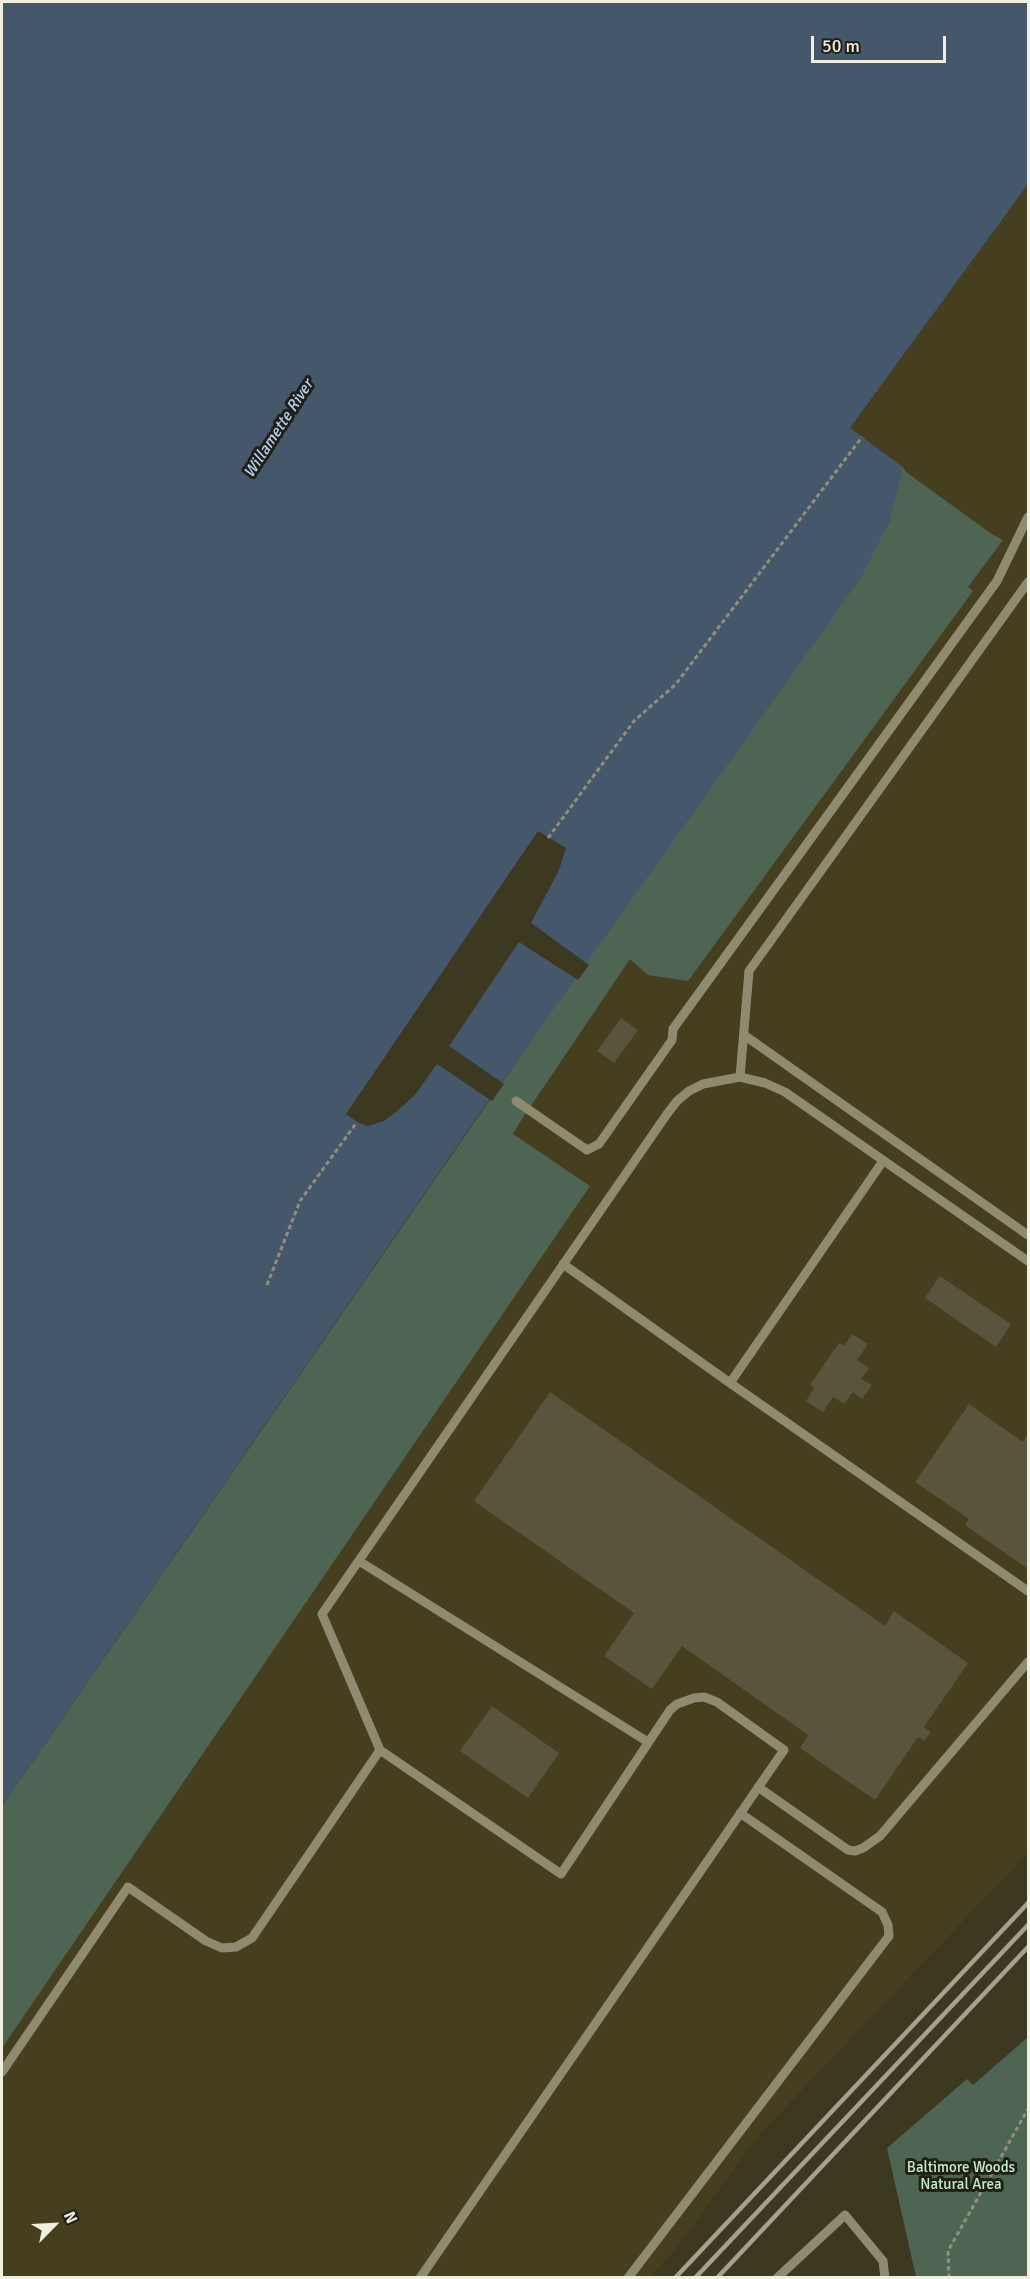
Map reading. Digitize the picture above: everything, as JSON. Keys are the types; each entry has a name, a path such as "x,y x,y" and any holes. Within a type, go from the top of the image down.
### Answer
{"lane":[{"path":"516,1101 587,1150 599,1144 672,1040 673,1029 997,581 1029,517"},
{"path":"740,1077 749,970 1029,582"},
{"path":"744,1035 1029,1235"},
{"path":"420,2277 784,1750 717,1702 694,1698 677,1704 670,1710 648,1742 561,1874 380,1750 322,1614 677,1101 703,1084 740,1077 765,1083 785,1092 1029,1261"},
{"path":"730,1383 883,1161"},
{"path":"563,1264 1029,1591"},
{"path":"358,1561 648,1742"},
{"path":"758,1787 848,1850 855,1851 863,1848 880,1836 1029,1662"},
{"path":"2,2072 128,1887 206,1941 222,1948 236,1947 252,1938 380,1750"},
{"path":"628,2277 889,1936 888,1925 882,1912 740,1813"},
{"path":"777,2277 845,2215 883,2261 885,2277"}],"path":[{"path":"548,838 634,721 676,684 862,437"},
{"path":"267,1285 300,1201 357,1122"},
{"path":"949,2277 948,2251 1029,2109"}],"shaded area":[{"path":"1028,184 1028,1853 759,2135 681,2242 651,2277 2,2278 2,1806 491,1097 849,429"}],"green space":[{"path":"903,467 906,472 1003,540 968,587 973,591 688,981 648,975 630,959 520,1122 513,1134 590,1186 2,2048 2,1806 889,522"},
{"name":"Baltimore Woods Natural Area","path":"1028,2037 1028,2277 916,2277 887,2148 967,2079 973,2085"}],"water":[{"name":"Willamette River","path":"2,2 1028,2 1028,184 850,428 903,467 889,522 862,576 491,1097 2,1806"}],"pier":[{"path":"538,831 566,848 559,870 531,923 589,965 578,980 519,942 449,1046 504,1084 492,1101 437,1064 414,1096 384,1121 368,1126 357,1122 346,1114"}],"building":[{"path":"621,1018 638,1030 614,1063 597,1051"},
{"path":"940,1276 1011,1324 996,1347 925,1298"},
{"path":"852,1334 868,1344 857,1360 869,1368 861,1379 872,1385 862,1399 853,1392 844,1404 833,1397 823,1412 806,1401 814,1388 810,1385 839,1343 844,1346"},
{"path":"550,1392 885,1626 894,1611 968,1663 924,1727 931,1732 924,1741 918,1737 875,1800 800,1748 808,1735 682,1646 652,1689 604,1656 634,1613 474,1501"},
{"path":"969,1404 1023,1442 1028,1436 1028,1569 965,1525 969,1519 915,1482"},
{"path":"492,1706 559,1753 528,1798 460,1751"}],"railway":[{"path":"675,2278 1028,1903"},
{"path":"695,2278 1028,1925"},
{"path":"717,2278 1028,1947"}]}
